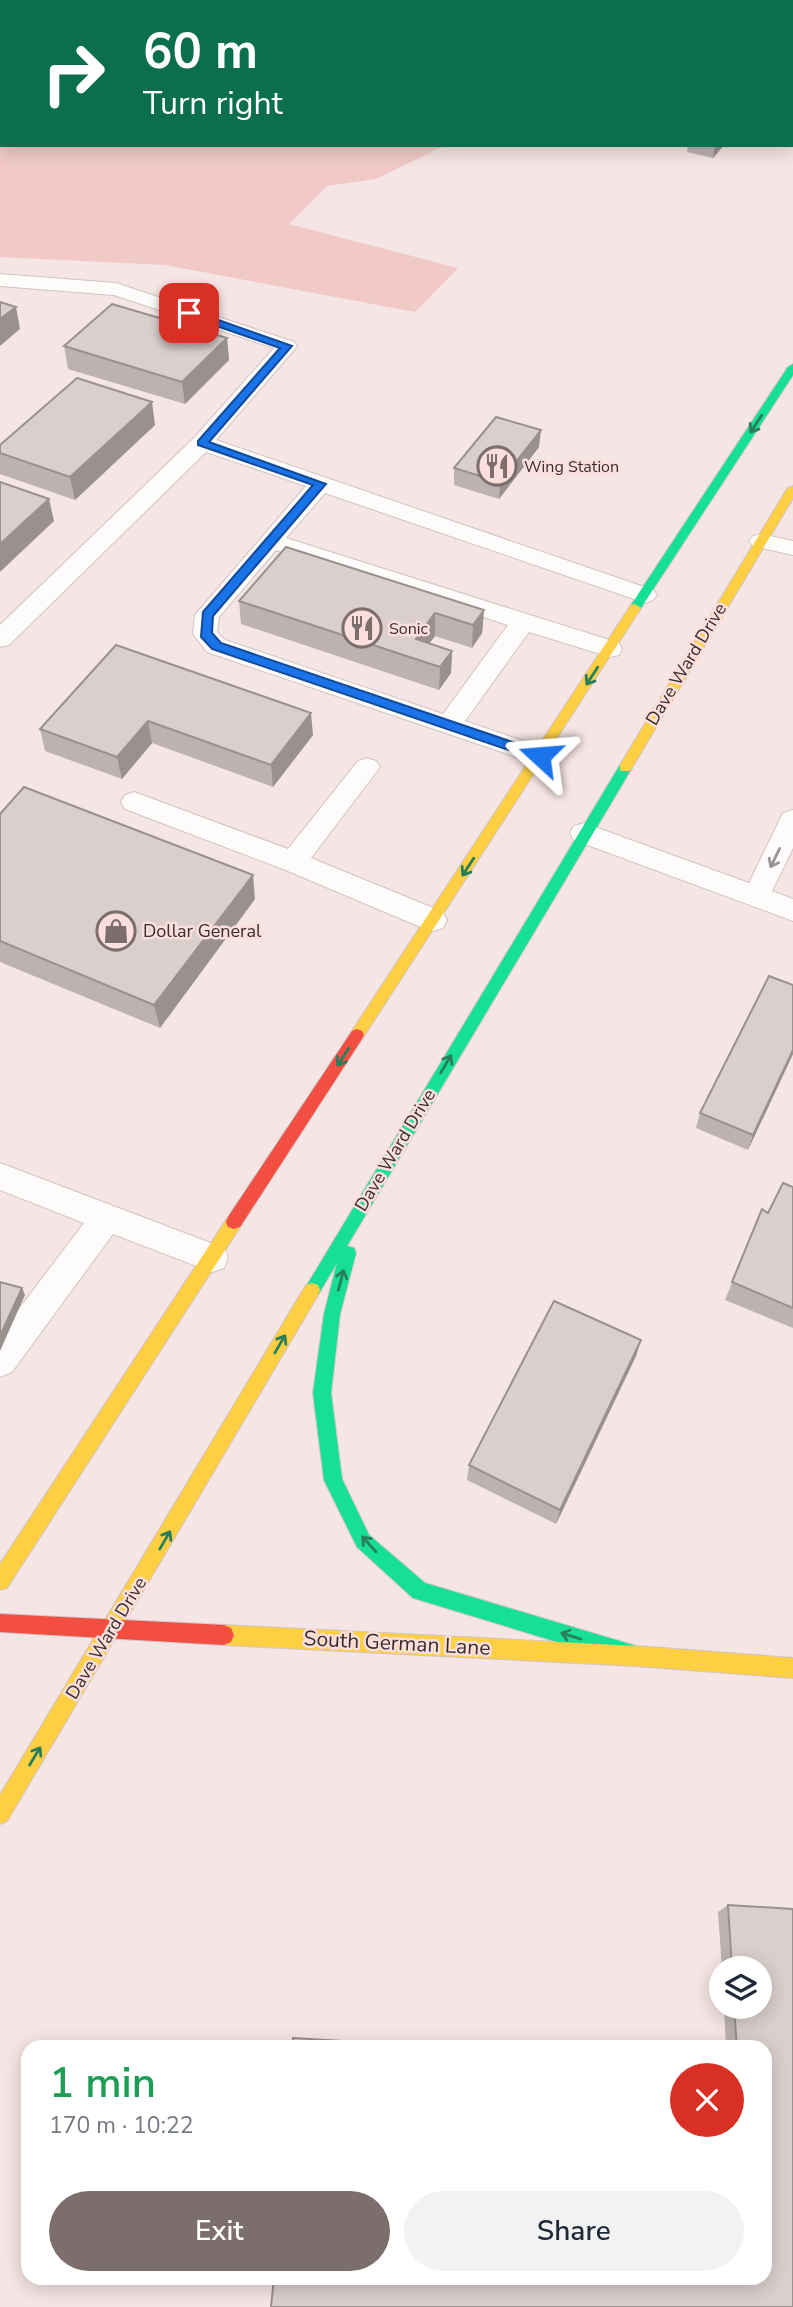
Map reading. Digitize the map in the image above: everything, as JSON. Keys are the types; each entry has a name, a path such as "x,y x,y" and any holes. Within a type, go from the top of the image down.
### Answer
{"main road":[{"path":"0,1581 793,367"},
{"name":"Dave Ward Drive","path":"0,1814 113,1629 584,833 793,489"},
{"path":"359,1210 332,1314 322,1393 333,1480 363,1541 420,1591 636,1656"},
{"name":"South German Lane","path":"0,1623 636,1656 793,1668"}],"lane":[{"path":"0,280 116,289 287,346 202,443 0,639"},
{"path":"202,443 645,595"},
{"path":"320,484 207,615 205,634 216,646 540,756"},
{"path":"271,541 610,649"},
{"path":"761,541 793,548"},
{"path":"449,725 524,621"},
{"path":"293,862 368,766"},
{"path":"134,802 293,862 433,920"},
{"path":"756,896 793,820"},
{"path":"584,833 793,910"},
{"path":"0,1176 212,1258"},
{"path":"0,1361 107,1217"}],"shaded area":[{"path":"0,147 442,147 376,179 327,186 289,224 458,268 415,312 165,265 0,257"}],"building":[{"path":"0,302 16,307 0,319"},
{"path":"112,304 227,338 182,382 64,346"},
{"path":"77,378 152,402 70,477 0,453 0,445"},
{"path":"496,417 541,430 500,482 454,468"},
{"path":"0,482 49,499 0,544"},
{"path":"286,547 484,610 473,625 435,613 416,639 452,651 440,667 239,601"},
{"path":"116,645 311,713 271,765 148,721 117,757 40,729"},
{"name":"Dollar General","path":"24,787 253,875 154,1005 0,941 0,814"},
{"path":"769,976 793,985 793,1050 753,1135 700,1113"},
{"path":"783,1183 793,1187 793,1308 732,1282 762,1209 768,1213"},
{"path":"0,1282 22,1288 0,1336"},
{"path":"554,1301 641,1340 560,1510 469,1465"},
{"path":"728,1905 793,1909 793,2307 271,2307 273,2285 772,2285 772,2040 736,2040 735,2019 772,2019 772,1956 731,1956"},
{"path":"293,2038 326,2040 293,2040"}],"traffic: fast":[{"path":"635,608 793,367"},
{"path":"312,1290 625,768"},
{"path":"348,1253 332,1314 322,1393 333,1480 363,1541 420,1591 636,1656"}],"traffic: slow":[{"path":"625,768 793,489"},
{"path":"357,1035 635,608"},
{"path":"0,1581 234,1222"},
{"path":"0,1814 312,1290"},
{"path":"224,1635 636,1656 793,1668"}],"traffic: jam":[{"path":"234,1222 357,1035"},
{"path":"0,1623 224,1635"}],"place":[{"name":"Wing Station","path":"497,466"},
{"name":"Sonic","path":"362,628"},
{"name":"Dollar General","path":"116,931"}],"route":[{"path":"189,313 287,346 202,443 320,484 207,615 205,634 216,646 540,756"}]}
